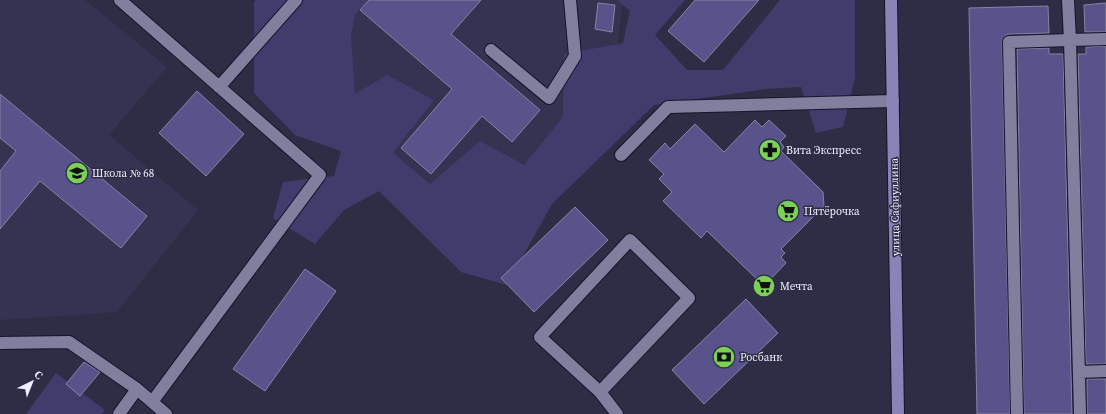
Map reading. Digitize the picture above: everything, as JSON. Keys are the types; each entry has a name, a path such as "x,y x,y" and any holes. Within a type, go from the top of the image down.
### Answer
{"street":[{"name":"улица Сафиуллина","path":"891,0 898,414"}],"lane":[{"path":"120,0 320,175 152,402"},
{"path":"219,87 296,0"},
{"path":"491,50 549,98 575,56 570,0"},
{"path":"1068,0 1080,414"},
{"path":"1017,414 1009,42 1106,39"},
{"path":"622,155 668,107 893,101"},
{"path":"600,392 688,298 630,240 540,337 600,392 617,414"},
{"path":"0,343 69,342 137,389 166,414"},
{"path":"1079,372 1106,371"},
{"path":"119,414 137,389"}],"shaded area":[{"name":"Школа № 68","path":"0,0 85,0 167,67 109,135 198,210 117,312 0,320"},
{"path":"256,0 368,0 355,15 351,35 355,94 387,75 434,100 393,153 430,184 480,141 524,165 563,117 564,54 623,43 630,11 617,0 685,0 655,35 687,70 723,70 780,0 855,0 855,78 843,127 816,133 801,87 766,89 654,105 552,204 507,285 461,272 379,191 344,210 315,244 273,218 283,182 334,176 341,151 295,135 254,93 254,2"},
{"path":"330,0 623,0 615,66 486,262 280,59"},
{"path":"56,373 105,410 102,414 26,414"}],"building":[{"path":"369,0 481,0 451,34 540,110 512,142 482,116 431,174 401,148 452,89 360,10"},
{"path":"695,0 759,0 704,62 668,31"},
{"path":"598,3 615,5 612,32 595,29"},
{"path":"1106,3 1106,32 1085,32 1084,5"},
{"path":"1048,6 1049,33 1009,34 1005,36 1002,42 1010,414 977,414 969,8"},
{"path":"1106,46 1106,364 1086,364 1078,54 1086,54 1086,47"},
{"path":"1049,48 1049,54 1063,54 1072,414 1024,414 1017,49"},
{"path":"197,91 244,134 206,176 159,133"},
{"path":"0,94 147,216 121,248 40,181 0,229 0,171 16,151 0,138"},
{"path":"755,120 762,127 769,120 786,136 780,142 784,147 781,151 823,192 824,206 781,249 785,253 781,257 786,263 764,286 707,231 701,238 663,201 672,192 659,179 664,174 649,160 665,143 670,149 695,124 724,152"},
{"path":"575,207 608,240 534,312 501,278"},
{"path":"305,269 336,291 265,391 233,369"},
{"path":"746,299 778,333 704,404 672,370"},
{"path":"84,362 100,372 80,396 66,384"},
{"path":"1087,379 1106,379 1106,414 1087,414"}],"place":[{"name":"Вита Экспресс","path":"770,150"},
{"name":"Школа № 68","path":"77,173"},
{"name":"Пятёрочка","path":"788,211"},
{"name":"Мечта","path":"764,286"},
{"name":"Росбанк","path":"724,357"}]}
